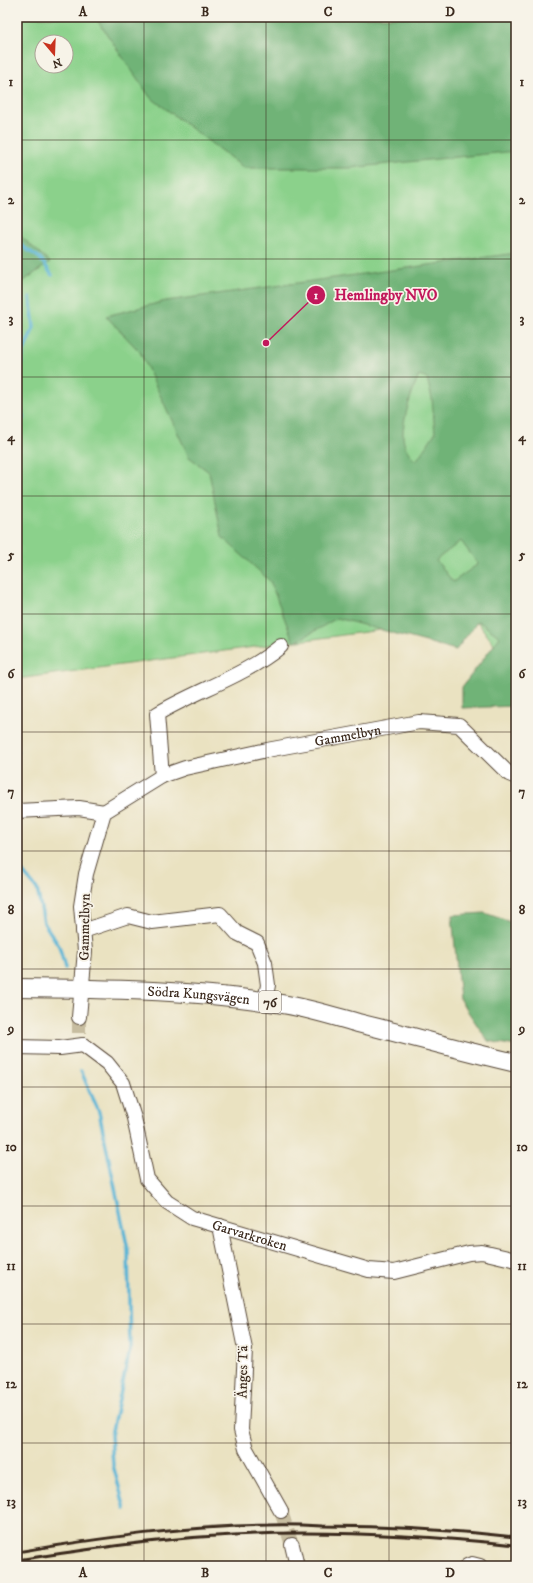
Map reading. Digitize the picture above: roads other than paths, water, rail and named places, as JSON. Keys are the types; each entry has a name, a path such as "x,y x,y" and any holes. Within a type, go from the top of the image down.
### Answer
{"main road":[{"name":"Södra Kungsvägen","path":"17,988 185,992 224,995 266,1001 331,1016 516,1064"}],"street":[{"path":"162,776 157,714 175,703 237,673 271,654 281,646"},
{"name":"Gammelbyn","path":"79,1017 85,951 82,906 86,874 104,812 162,776 185,768 419,722 459,725 509,774 516,778"},
{"path":"17,812 79,808 104,812"},
{"path":"83,931 128,916 152,922 220,914 237,933 257,943 265,963 268,985 266,1001"},
{"name":"Garvarkroken","path":"17,1047 60,1048 81,1039 107,1063 123,1083 134,1118 147,1179 167,1202 192,1218 369,1270 394,1272 469,1253 482,1252 516,1260"},
{"name":"Änges Tä","path":"220,1226 245,1349 241,1430 246,1449 281,1511"},
{"path":"292,1545 297,1566"},
{"path":"467,1566 472,1564 480,1566"}],"waterway":[{"path":"17,243 40,258 52,275"},
{"path":"17,384 23,353 34,327 30,297"},
{"path":"17,393 23,418 17,425"},
{"path":"17,865 37,889 44,923 59,946 65,968"},
{"path":"81,1071 99,1112 128,1250 130,1350 111,1435 113,1465 125,1509"}],"tunnel":[{"path":"79,1017 79,1033"},
{"path":"281,1511 292,1545"}],"railway":[{"path":"17,1552 174,1530 237,1526 347,1526 444,1530 516,1537"},
{"path":"17,1560 141,1543 254,1534 366,1534 441,1538 516,1545"}],"place":[{"name":"Hemlingby NVO","path":"266,343"}]}
